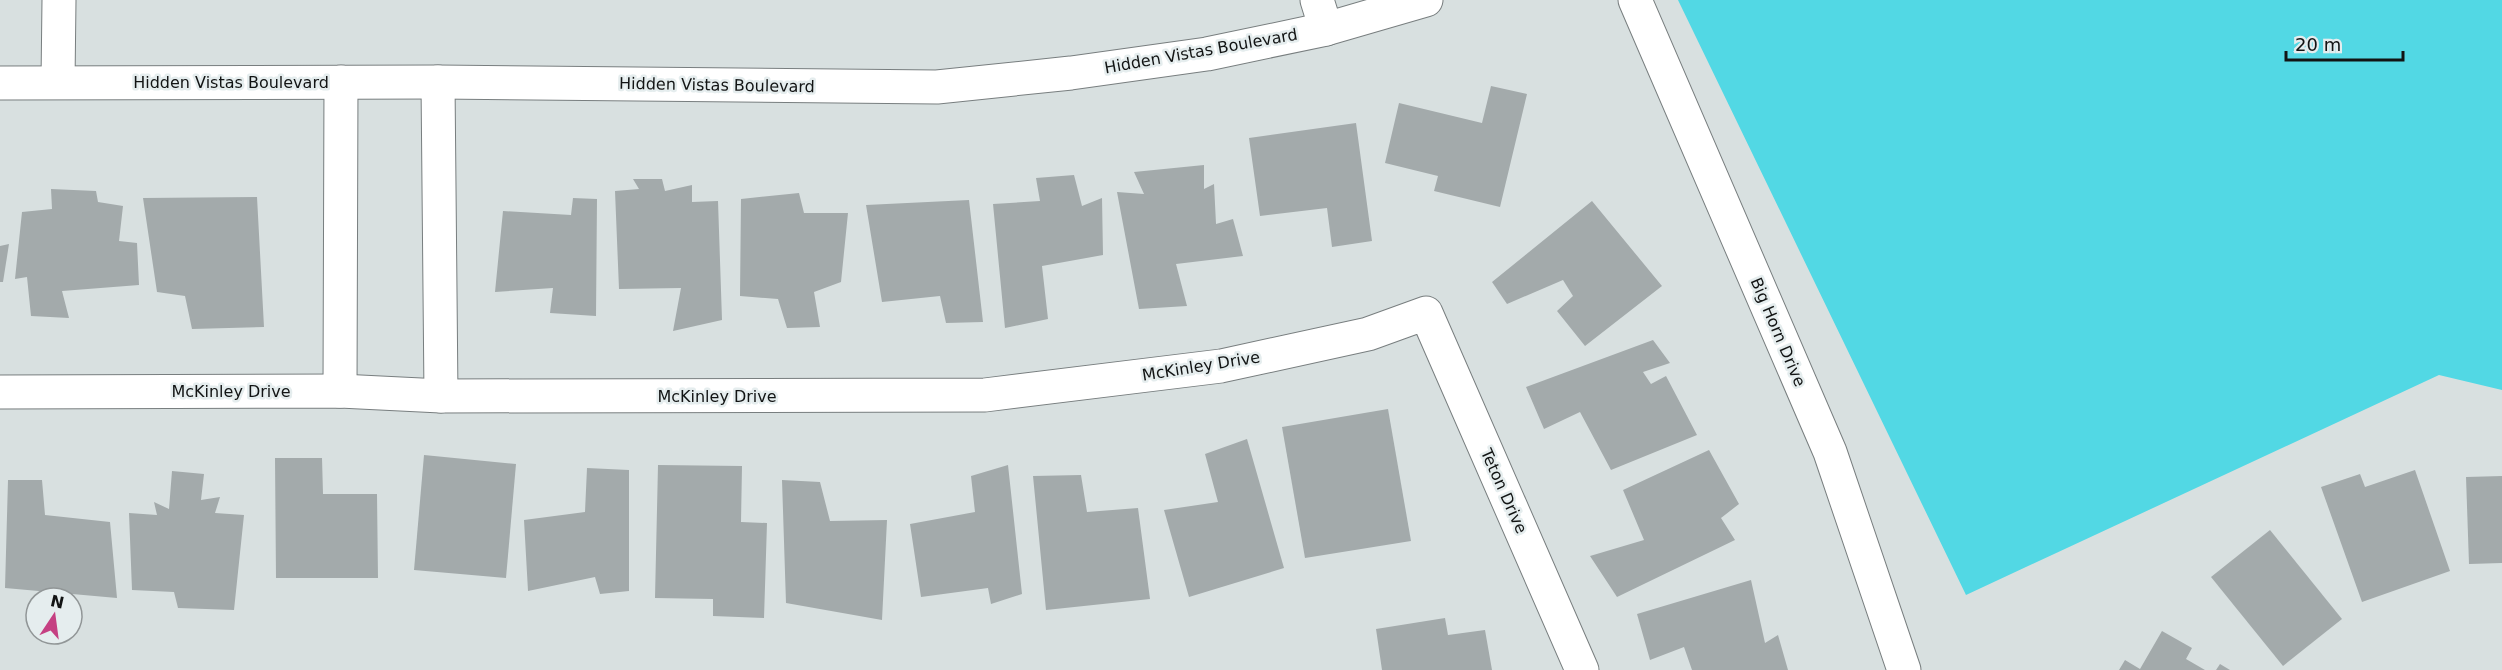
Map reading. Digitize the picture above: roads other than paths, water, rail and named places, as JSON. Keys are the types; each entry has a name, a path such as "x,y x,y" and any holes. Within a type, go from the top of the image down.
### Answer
{"street":[{"path":"58,0 58,82"},
{"name":"Hidden Vistas Boulevard","path":"0,83 438,82 936,87 1071,73 1207,54 1322,15 1426,0"},
{"name":"Big Horn Drive","path":"1635,0 1830,452 1904,670"},
{"path":"340,391 341,82"},
{"path":"438,82 441,396"},
{"name":"McKinley Drive","path":"0,392 340,391 441,396 985,395 1221,366 1368,334 1426,313"},
{"name":"Teton Drive","path":"1426,313 1582,670"}]}
